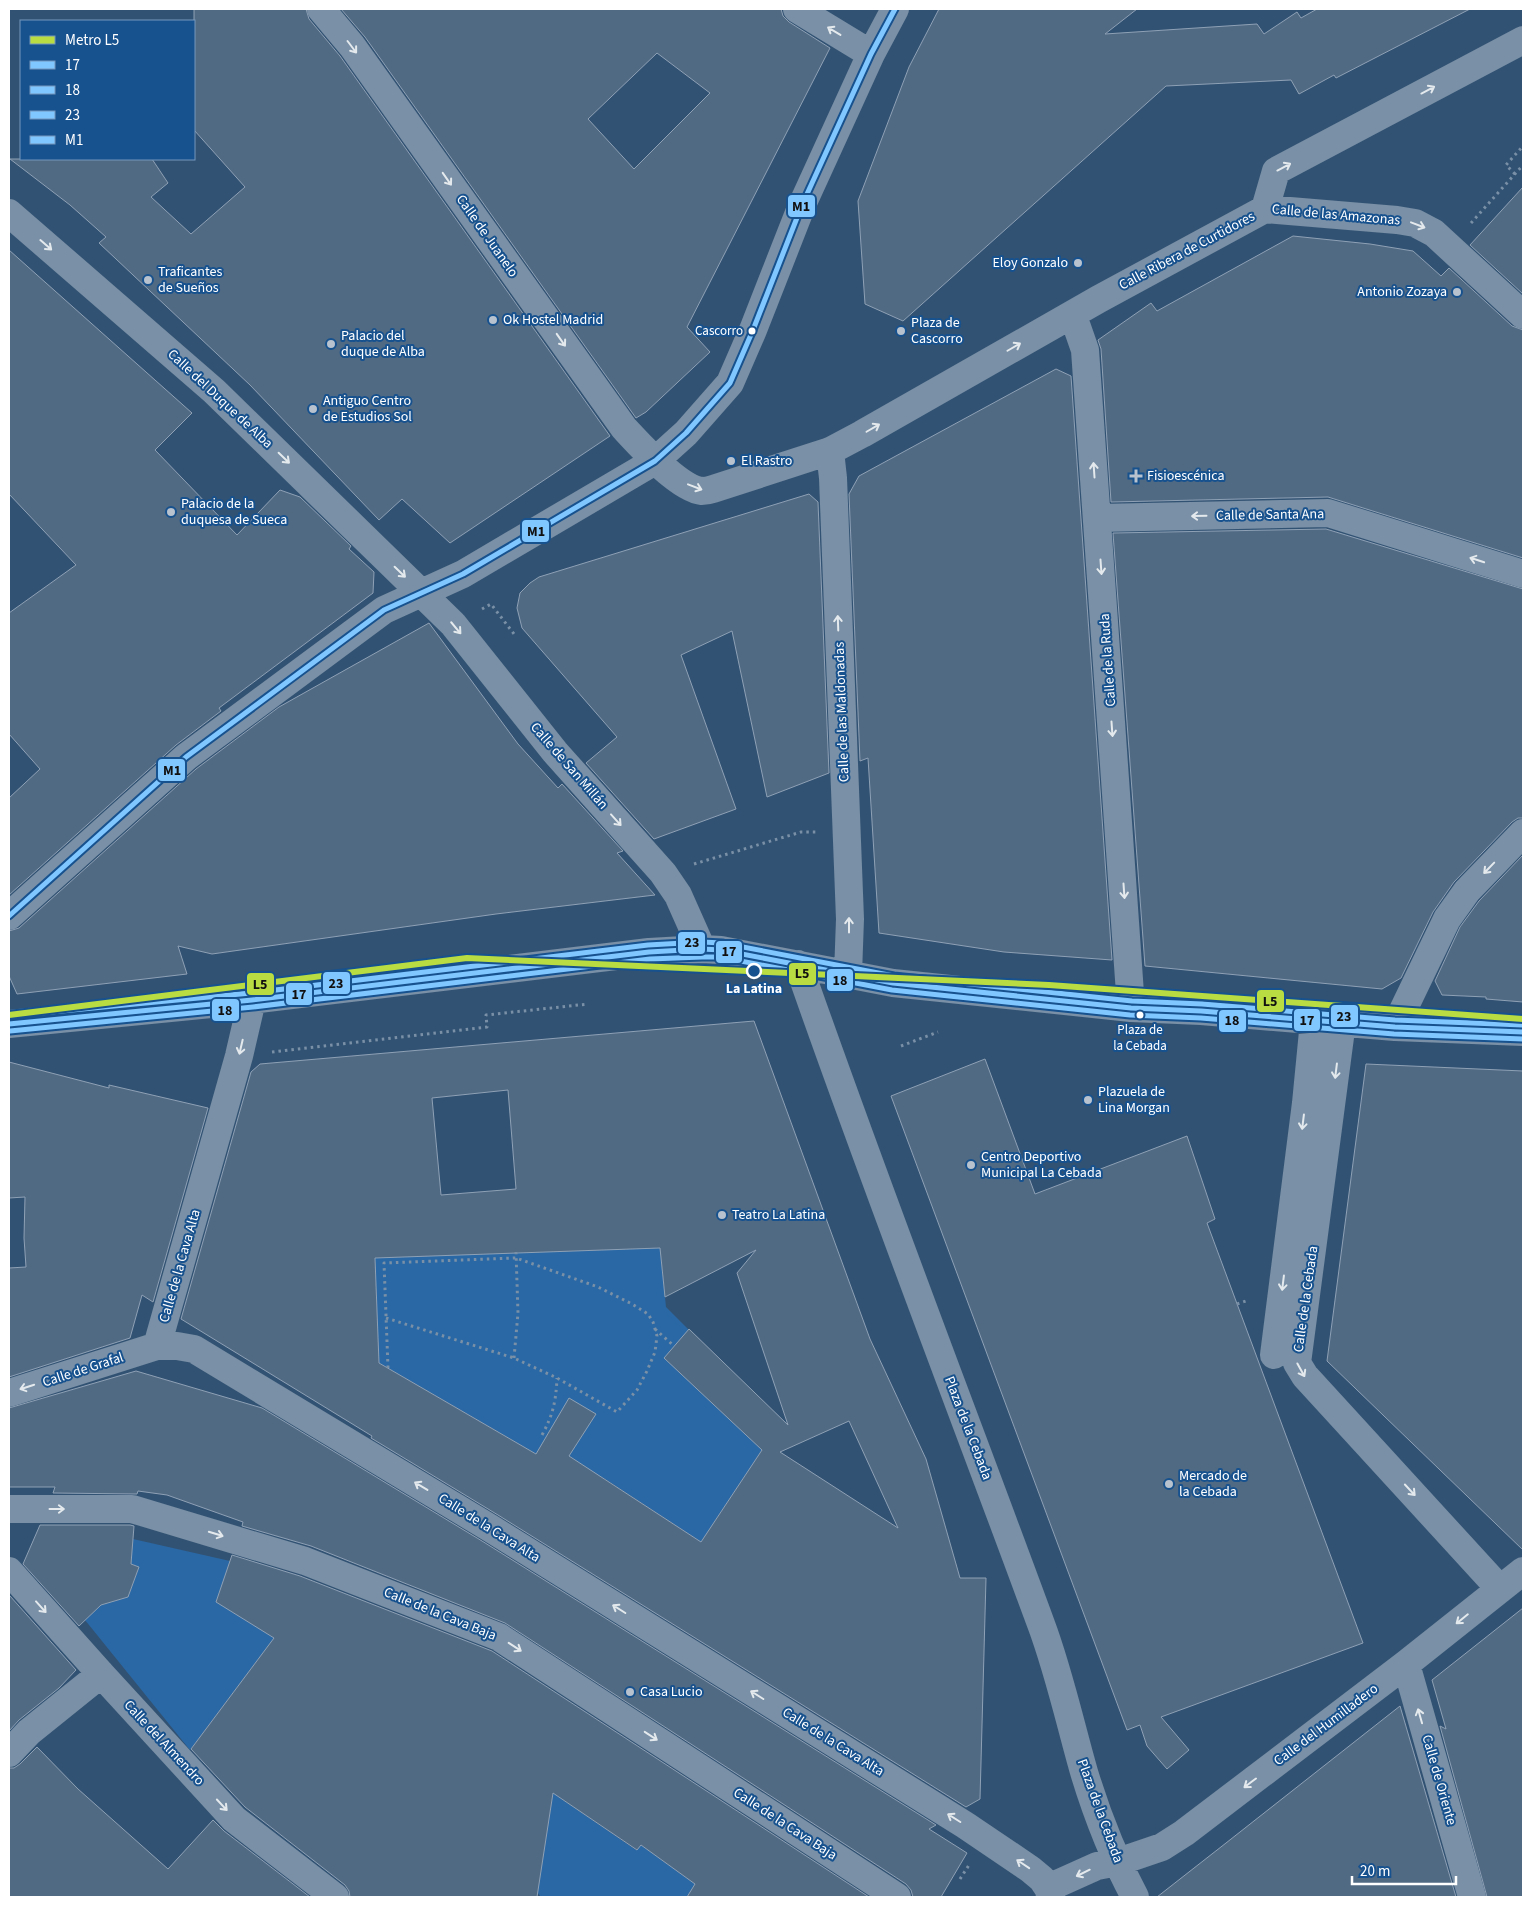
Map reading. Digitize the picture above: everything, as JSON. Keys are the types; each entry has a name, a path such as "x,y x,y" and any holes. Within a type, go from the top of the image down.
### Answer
{"street":[{"name":"Calle de Juanelo","path":"321,9 352,46 624,428 655,461"},
{"path":"797,9 871,54"},
{"path":"9,916 186,757 384,610 463,574 655,461 686,433 730,382 753,330 802,205 871,54 895,9"},
{"name":"Calle Ribera de Curtidores","path":"830,451 1069,316 1265,209 1276,171 1523,40"},
{"name":"Calle de las Amazonas","path":"1265,209 1415,223 1434,233 1523,315"},
{"name":"Calle del Duque de Alba","path":"9,213 214,391 422,594"},
{"name":"Calle de la Ruda","path":"1069,316 1076,327 1085,350 1132,1008"},
{"path":"655,461 683,482 701,491 714,489 830,451"},
{"name":"Calle de las Maldonadas","path":"830,451 833,478 848,890 840,972"},
{"name":"Calle de Santa Ana","path":"1098,518 1328,513 1523,574"},
{"name":"Calle de San Millán","path":"422,594 453,624 555,752 663,873 678,895 702,949"},
{"path":"1395,1027 1447,919 1467,891 1523,832"},
{"path":"9,1024 252,1000 649,952 702,949 750,954 893,983 1132,1008 1201,1011 1395,1027 1523,1032"},
{"name":"Plaza de la Cebada","path":"798,964 838,1080 1044,1631 1085,1776 1131,1896"},
{"name":"Calle de la Cava Alta","path":"252,1000 240,1056 157,1346 177,1346 194,1349 490,1528 965,1825 1030,1869 1042,1879 1050,1893 1097,1866 1118,1862"},
{"path":"1274,1355 1306,1103 1314,1021"},
{"name":"Calle de la Cebada","path":"1342,1022 1297,1363 1305,1376 1500,1589"},
{"name":"Calle de Grafal","path":"9,1393 157,1346"},
{"name":"Calle de la Cava Baja","path":"9,1509 132,1509 305,1561 500,1637 897,1897"},
{"name":"Calle del Almendro","path":"9,1571 234,1819 335,1897"},
{"name":"Calle del Humilladero","path":"1118,1862 1162,1847 1184,1833 1406,1664 1523,1571"},
{"name":"Calle de Oriente","path":"1406,1664 1472,1897"},
{"path":"9,1753 29,1732 101,1674"}],"path":[{"path":"1515,174 1506,166 1523,146"},
{"path":"1470,223 1523,165"},
{"path":"663,873 801,832"},
{"path":"240,1056 487,1026 486,1016 588,1004"},
{"path":"901,1046 938,1032"},
{"path":"514,1358 518,1313 516,1252"},
{"path":"386,1318 514,1358 557,1378 617,1412 637,1390 655,1352 657,1336 648,1314 632,1304 598,1287 516,1258 384,1263 386,1318 388,1368"},
{"path":"1237,1304 1249,1300"},
{"path":"655,1328 674,1346"},
{"path":"542,1435 552,1416 557,1378"},
{"path":"960,1879 970,1863"}],"shaded area":[{"path":"659,1238 666,1307 689,1330 762,1450 701,1542 605,1479 538,1455 379,1363 375,1258"},
{"path":"133,1539 230,1561 274,1638 190,1750 85,1620 101,1605 128,1597 139,1567 131,1564"},
{"path":"553,1793 636,1850 641,1845 706,1892 703,1897 691,1897 688,1895 687,1897 541,1897 537,1892"}],"building":[{"path":"194,9 306,9 309,19 340,56 610,436 450,543 402,499 379,520 250,385 99,243 106,237 70,205 10,159 153,160 168,183 151,197 191,234 245,187 195,131"},
{"path":"341,9 781,9 783,16 789,22 830,48 687,327 710,352 646,412 636,418 365,37","holes":["657,53 710,93 634,169 588,119"]},
{"path":"939,9 1137,9 1105,34 1257,24 1264,34 1297,12 1301,18 1317,9 1470,9 1336,78 1334,75 1299,94 1291,80 1166,86 903,321 865,304 858,201 909,67"},
{"path":"1523,187 1523,294 1470,245"},
{"path":"1293,236 1370,244 1413,251 1441,276 1449,268 1512,326 1523,330 1523,558 1328,497 1111,502 1101,349 1098,340 1151,303 1157,311"},
{"path":"9,250 192,413 155,450 237,535 280,490 300,497 351,546 349,549 374,572 373,593 219,708 221,711 176,745 9,895 9,798 40,769 9,734 9,613 76,565 9,494"},
{"path":"1056,369 1071,376 1112,960 1004,952 879,933 868,758 860,761 849,494 859,476"},
{"path":"809,494 818,502 829,773 767,797 732,631 681,655 736,809 654,839 586,763 617,737 522,628 517,608 520,593 539,577"},
{"path":"1326,529 1523,589 1523,818 1518,818 1512,822 1454,882 1433,912 1401,978 1382,989 1145,966 1113,533"},
{"path":"429,623 518,744 558,788 562,784 623,851 617,853 655,895 496,914 212,954 178,946 187,974 17,994 9,976 9,931 19,928 196,769 279,707"},
{"path":"1523,855 1523,1002 1486,999 1486,997 1442,995 1435,981 1460,927 1479,901"},
{"path":"754,1021 870,1339 926,1459 960,1578 986,1578 980,1799 966,1807 181,1319 251,1072 260,1064","holes":["508,1090 516,1189 441,1195 432,1098","660,1248 665,1297 756,1250 737,1273 788,1425 689,1329 664,1358 762,1450 701,1542 569,1456 596,1414 569,1398 536,1454 379,1363 375,1258","849,1421 898,1528 780,1452"]},
{"name":"Mercado de la Cebada","path":"985,1059 1035,1194 1187,1136 1215,1219 1207,1223 1363,1643 1161,1717 1189,1750 1167,1769 1147,1746 1140,1725 1127,1730 891,1096"},
{"path":"9,1062 109,1088 109,1085 208,1108 153,1302 142,1295 130,1338 9,1377 9,1268 26,1267 24,1238 25,1197 9,1198"},
{"path":"1366,1064 1523,1071 1523,1550 1327,1361"},
{"path":"136,1371 262,1408 482,1541 936,1825 929,1829 967,1853 941,1897 913,1897 911,1890 906,1884 505,1623 311,1546 242,1526 243,1522 167,1495 138,1491 137,1494 53,1493 55,1487 9,1487 9,1408"},
{"path":"40,1525 134,1526 131,1564 139,1567 128,1597 101,1605 79,1626 23,1564"},
{"path":"232,1555 300,1576 492,1651 869,1897 687,1897 695,1884 641,1845 637,1850 553,1793 537,1897 350,1897 345,1885 245,1807 191,1749 274,1638 216,1602"},
{"path":"10,1596 76,1670 59,1688 19,1720 9,1731 9,1599"},
{"path":"1523,1608 1523,1897 1487,1897 1440,1726 1446,1729 1432,1680"},
{"path":"1400,1706 1456,1897 1157,1897 1226,1843"},
{"path":"37,1747 78,1789 168,1869 213,1820 224,1831 310,1897 9,1897 9,1768 14,1768 20,1764"}],"metro line":[{"name":"L5","path":"9,1015 467,958 1049,985 1523,1019"}],"transit line":[{"name":"M1","path":"9,916 186,757 384,610 463,574 655,461 686,433 730,383 802,205 871,54 895,9"},
{"name":"23","path":"9,1016 251,993 648,945 702,942 722,943 894,976 1132,1001 1202,1004 1395,1020 1523,1025"},
{"name":"17","path":"9,1024 252,1000 649,952 702,949 721,950 893,983 1131,1008 1201,1011 1395,1027 1523,1032"},
{"name":"18","path":"10,1031 253,1007 650,959 720,957 892,990 1130,1015 1201,1018 1394,1034 1523,1039"}],"place":[{"name":"Eloy Gonzalo","path":"1078,263"},
{"name":"Traficantes de Sueños","path":"148,280"},
{"name":"Antonio Zozaya","path":"1457,292"},
{"name":"Ok Hostel Madrid","path":"493,320"},
{"name":"Cascorro","path":"752,331"},
{"name":"Plaza de Cascorro","path":"901,331"},
{"name":"Palacio del duque de Alba","path":"331,344"},
{"name":"Antiguo Centro de Estudios Sol","path":"313,409"},
{"name":"El Rastro","path":"731,461"},
{"name":"Fisioescénica","path":"1136,476"},
{"name":"Palacio de la duquesa de Sueca","path":"171,512"},
{"name":"La Latina","path":"754,971"},
{"name":"Plaza de la Cebada","path":"1140,1015"},
{"name":"Plazuela de Lina Morgan","path":"1088,1100"},
{"name":"Centro Deportivo Municipal La Cebada","path":"971,1165"},
{"name":"Teatro La Latina","path":"722,1215"},
{"name":"Mercado de la Cebada","path":"1169,1484"},
{"name":"Casa Lucio","path":"630,1692"}]}
